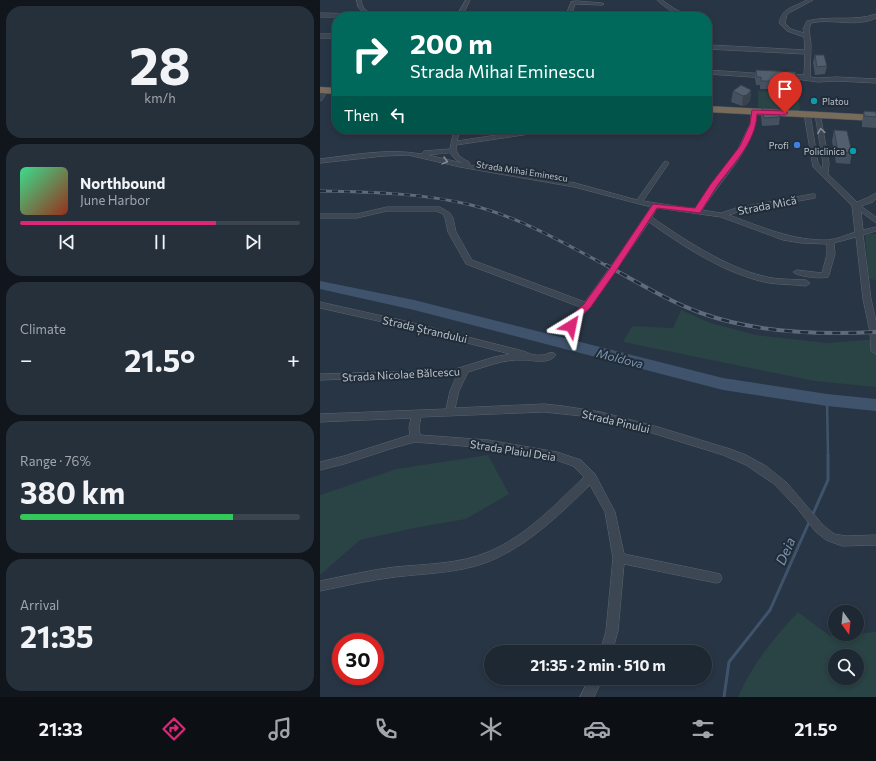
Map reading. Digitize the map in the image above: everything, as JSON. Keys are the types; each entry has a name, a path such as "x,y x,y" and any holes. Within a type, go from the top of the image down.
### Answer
{"highway":[{"path":"712,109 876,118"}],"street":[{"path":"359,0 361,11 363,12"},
{"path":"462,12 468,0"},
{"path":"659,0 677,12"},
{"path":"807,36 787,28 782,23 782,18 784,14 791,9 811,0"},
{"path":"570,12 573,3 577,2 602,4"},
{"path":"320,14 332,14"},
{"path":"807,77 806,26 812,21 866,20 876,16"},
{"path":"320,36 332,36"},
{"path":"712,47 807,52"},
{"path":"712,72 807,77 818,80 837,79 876,81"},
{"path":"837,79 851,75 876,76"},
{"path":"320,98 323,90"},
{"path":"698,211 713,187 743,146 754,124 754,112"},
{"path":"807,114 814,163 856,205 876,221"},
{"path":"818,114 826,163 824,174"},
{"path":"456,134 453,147 523,134"},
{"name":"Strada Mihai Eminescu","path":"320,161 453,147 457,158 466,162 577,180 608,188 639,202"},
{"name":"Strada Mihai Eminescu","path":"407,153 429,157 460,166 575,185 655,206 722,215 786,238 808,242 830,242 876,229"},
{"path":"639,202 666,163"},
{"path":"856,205 870,200 876,195"},
{"name":"Strada Mică","path":"722,215 736,210 812,196"},
{"path":"856,205 867,299 874,332 876,351"},
{"path":"571,326 576,316 587,306 655,206"},
{"path":"320,216 357,216 387,209 437,209 446,213 449,218 452,232 469,262 587,306"},
{"path":"648,218 669,233 710,257 737,270 762,278 806,283"},
{"path":"797,272 821,276 825,275 831,256 830,242"},
{"name":"Strada Ștrandului","path":"320,305 405,324 515,352 529,357"},
{"name":"Strada Nicolae Bălcescu","path":"320,377 464,371 492,361 508,358 529,357 543,359 551,355"},
{"path":"450,412 456,386 464,371"},
{"name":"Strada Pinului","path":"320,418 544,408 564,409 651,428 708,446 757,466 778,481 805,510 812,522 824,533 837,540 876,540"},
{"path":"415,438 414,427 417,414"},
{"name":"Strada Plaiul Deia","path":"320,466 340,462 386,445 415,438 488,444 557,456 577,463 591,477 610,512 619,558 612,630 608,645"},
{"path":"320,586 369,576 468,563 491,556 504,550 532,531 591,477"},
{"path":"619,558 716,578"},
{"path":"587,697 593,685"}],"green space":[{"path":"758,91 798,92 800,111 758,108"},
{"path":"868,234 876,234 876,280 869,279 865,236"},
{"path":"681,310 711,323 756,335 827,343 876,339 876,387 814,381 623,342 632,326 673,328"},
{"path":"488,455 509,494 466,519 414,528 360,540 320,575 320,495 396,469"},
{"path":"798,612 828,634 828,641 864,641 864,633 876,632 876,697 738,697 750,673 772,642"}],"building":[{"path":"815,55 824,55 827,66 817,67"},
{"path":"756,70 795,72 798,82 761,81 761,77 757,77"},
{"path":"741,85 751,90 747,95 743,96 733,91"},
{"path":"762,108 778,109 780,117 764,118"},
{"path":"864,111 876,112 876,117 864,116"},
{"path":"834,130 847,131 852,153 838,152"}],"waterway":[{"name":"Moldova","path":"320,285 414,305 723,384 827,400 876,405"},
{"name":"Deia","path":"827,400 828,456"},
{"name":"Deia","path":"812,516 828,480 828,456"},
{"name":"Deia","path":"724,697 729,662 770,610 810,520"}],"railway":[{"path":"320,191 415,196 471,205 506,216 524,224 607,266"},
{"path":"606,265 677,303 722,320 765,329 810,333 876,332"}],"place":[{"name":"Platou","path":"814,101"},
{"name":"Profi","path":"797,145"},
{"name":"Policlinica","path":"853,151"}],"route":[{"path":"571,326 576,316 587,306 613,270 655,206 698,211 704,200 738,154 747,139 754,124 754,112 785,113"}]}
